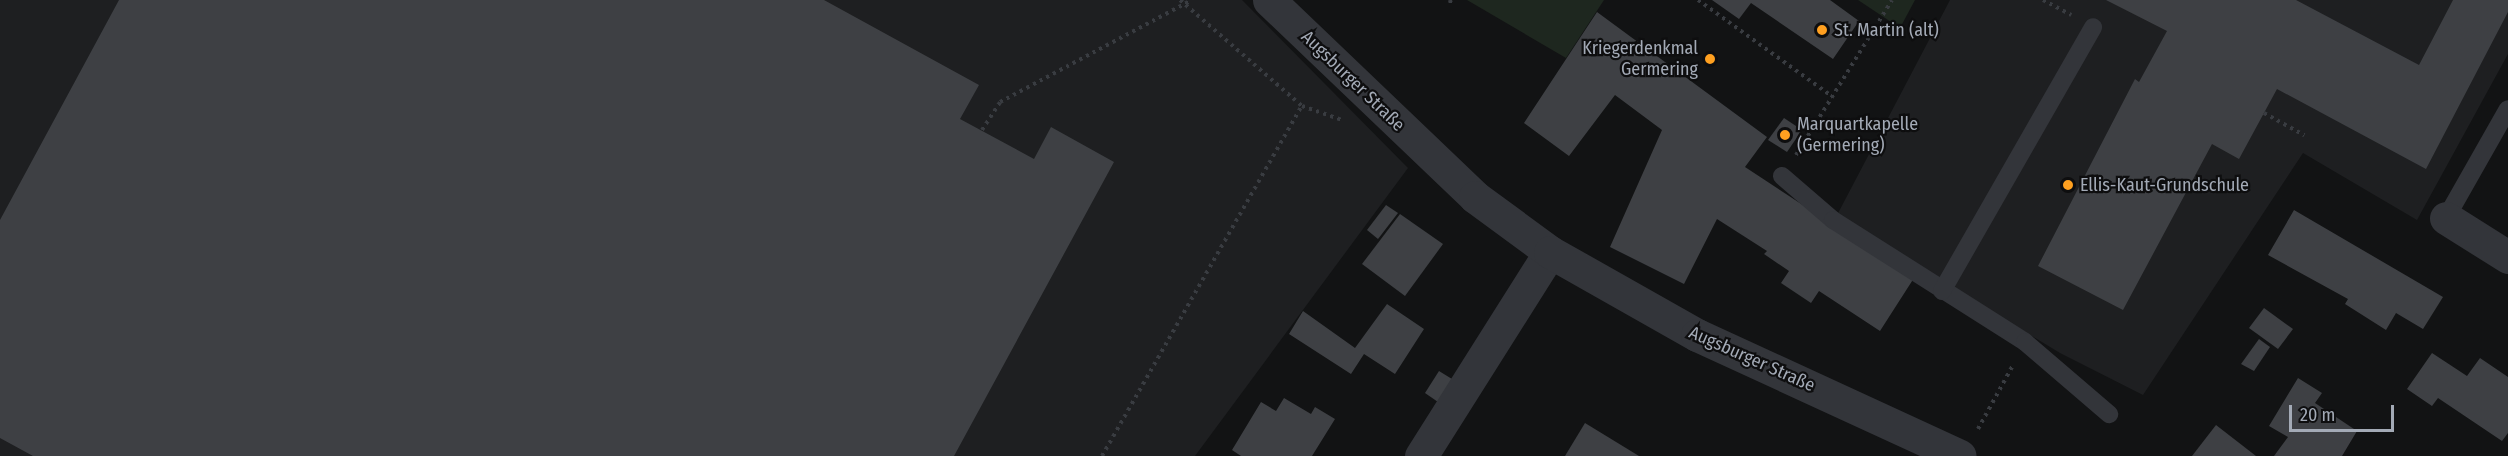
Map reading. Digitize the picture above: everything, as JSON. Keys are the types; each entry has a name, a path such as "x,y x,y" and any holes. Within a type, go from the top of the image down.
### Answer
{"street":[{"name":"Augsburger Straße","path":"1269,0 1475,197 1550,252 1697,335 1967,446"},
{"path":"2446,218 2508,257"},
{"path":"1421,456 1550,252"}],"lane":[{"path":"1942,291 2093,27"},
{"path":"2446,218 2508,109"},
{"path":"1782,176 1833,220 2025,342 2109,414"}],"path":[{"path":"1180,0 1302,106 1347,122"},
{"path":"982,130 1000,102 1192,0"},
{"path":"1698,0 1833,97"},
{"path":"1782,176 1892,0"},
{"path":"1102,456 1302,106"},
{"path":"2264,113 2304,135"},
{"path":"1967,446 2025,342"}],"shaded area":[{"path":"0,0 1242,0 1408,168 1195,456 0,456"},
{"path":"1467,0 1604,0 1566,58"},
{"path":"1858,0 1915,0 1900,28"},
{"name":"Ellis-Kaut-Grundschule","path":"1950,0 2508,0 2508,54 2417,220 2303,153 2143,395 2060,353 1836,217"}],"building":[{"path":"119,0 824,0 979,85 960,119 1034,159 1051,127 1114,162 954,456 33,456 0,438 0,220"},
{"name":"St. Martin (alt)","path":"1712,0 1830,0 1859,21 1833,59 1751,3 1739,19"},
{"path":"2106,0 2296,0 2419,65 2453,0 2508,0 2508,12 2426,169 2277,89 2239,159 2212,144 2123,310 2038,266 2135,79 2139,82 2167,31"},
{"path":"1597,12 1767,137 1745,167 1914,278 1880,331 1819,291 1811,303 1781,283 1789,271 1764,254 1767,251 1717,219 1684,284 1610,247 1662,130 1615,95 1569,156 1524,123"},
{"name":"Marquartkapelle (Germering)","path":"1784,118 1802,130 1787,152 1768,140"},
{"path":"1386,205 1398,213 1378,239 1367,230"},
{"path":"2294,210 2443,297 2423,329 2396,313 2386,330 2345,304 2348,299 2268,255"},
{"path":"1400,214 1443,244 1405,296 1362,264"},
{"path":"1387,304 1424,329 1395,374 1364,354 1351,374 1289,334 1303,311 1355,348"},
{"path":"2264,308 2293,329 2278,349 2249,328"},
{"path":"2259,339 2270,347 2254,371 2241,364"},
{"path":"2432,353 2467,376 2480,358 2508,377 2508,433 2502,441 2438,398 2432,406 2407,389"},
{"path":"1439,371 1452,379 1438,402 1425,393"},
{"path":"2298,378 2322,393 2315,403 2357,431 2342,456 2274,456 2288,437 2269,426"},
{"path":"1284,398 1311,414 1315,407 1335,419 1312,456 1241,456 1232,450 1261,402 1276,411"},
{"path":"1585,423 1639,456 1565,456"},
{"path":"2216,425 2256,456 2192,456"}],"place":[{"name":"St. Martin (alt)","path":"1822,30"},
{"name":"Kriegerdenkmal Germering","path":"1710,59"},
{"name":"Marquartkapelle (Germering)","path":"1785,135"},
{"name":"Ellis-Kaut-Grundschule","path":"2068,185"}]}
